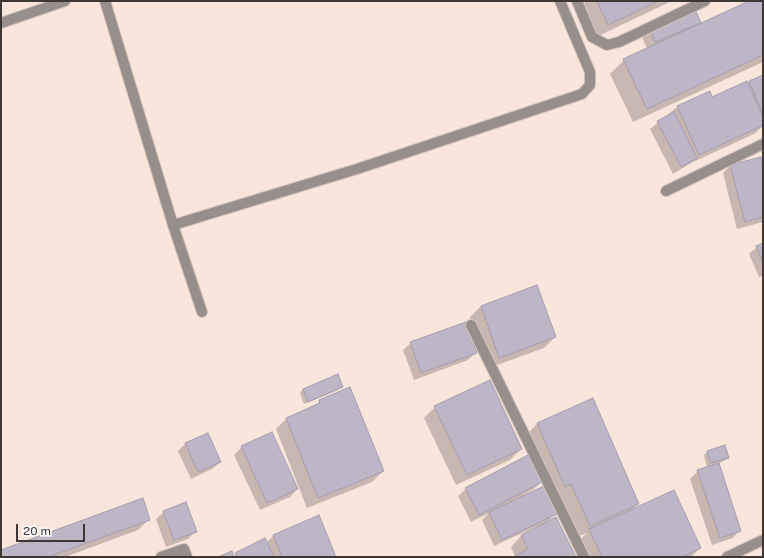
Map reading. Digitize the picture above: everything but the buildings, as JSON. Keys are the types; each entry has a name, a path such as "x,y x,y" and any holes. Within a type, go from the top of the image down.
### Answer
{"street":[{"path":"1,23 65,1"},
{"path":"104,1 173,225 202,312"},
{"path":"173,225 357,169 582,94 590,85 590,72 560,1"},
{"path":"577,1 592,37 607,45 619,42 705,1"},
{"path":"666,190 763,144"},
{"path":"471,325 584,557"},
{"path":"727,557 763,540"},
{"path":"161,557 184,549 187,557"}]}
